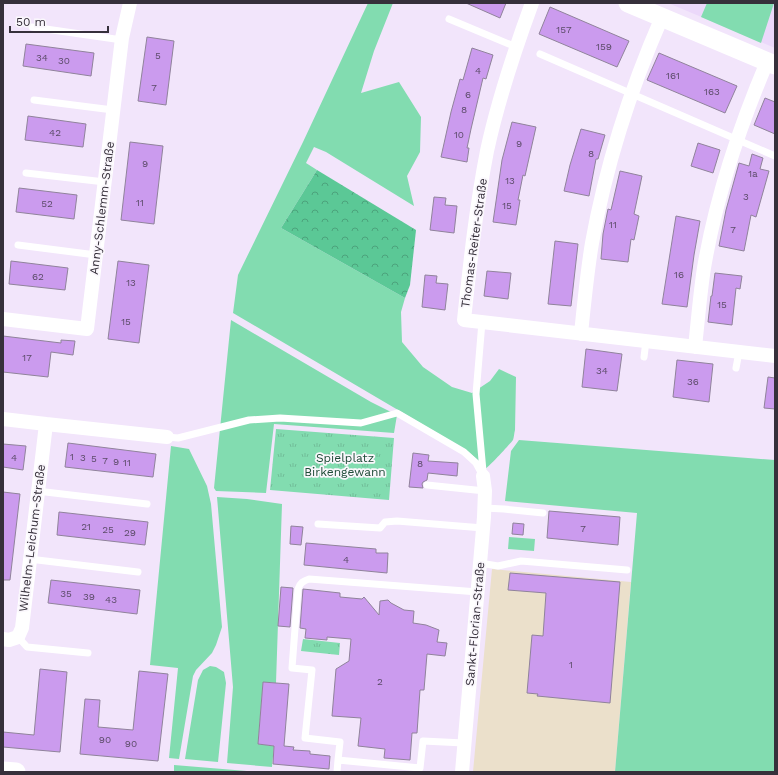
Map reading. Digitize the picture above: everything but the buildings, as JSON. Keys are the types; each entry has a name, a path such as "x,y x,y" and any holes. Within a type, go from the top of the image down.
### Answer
{"street":[{"name":"Anny-Schlemm-Straße","path":"3,319 88,329 122,40 130,3"},
{"name":"Thomas-Reiter-Straße","path":"532,3 503,88 488,150 476,219 464,320 775,356"},
{"path":"628,3 771,63 737,140 720,194 704,268 695,346"},
{"path":"581,334 592,244 614,147 632,94 662,17"},
{"path":"3,419 167,437"},
{"name":"Wilhelm-Leichum-Straße","path":"18,637 22,628 46,424"},
{"name":"Sankt-Florian-Straße","path":"462,772 483,528 485,491 483,476"},
{"path":"3,640 18,637"},
{"path":"3,771 16,772"}],"lane":[{"path":"449,19 516,47"},
{"path":"32,27 122,40"},
{"path":"540,54 775,156"},
{"path":"34,100 113,110"},
{"path":"26,172 105,182"},
{"path":"18,245 96,255"},
{"path":"482,322 476,394 483,476"},
{"path":"644,357 646,341"},
{"path":"736,368 739,352"},
{"path":"167,437 178,438 250,420 280,418 362,423 397,414 464,452 476,463 483,476"},
{"path":"427,485 485,491"},
{"path":"37,492 147,504"},
{"path":"484,508 543,513"},
{"path":"318,524 380,528 384,522 397,521 483,528"},
{"path":"29,559 138,572"},
{"path":"480,563 498,566 521,561 627,570"},
{"path":"337,772 340,742 305,738 312,670 292,668 298,589 300,584 304,580 309,579 478,592"},
{"path":"18,637 27,647 88,653"},
{"path":"338,760 420,768 423,741 464,743"}],"shaded area":[{"path":"668,3 775,3 775,48 699,16"},
{"path":"492,569 631,582 615,772 473,772"}],"green space":[{"path":"368,3 393,3 374,51 361,93 399,82 421,117 420,152 407,176 414,206 326,152 314,147 306,163 317,170 281,228 405,298 401,312 402,342 423,367 452,387 472,393 490,381 499,369 516,377 515,430 513,440 484,470 478,460 466,450 233,313 238,275 303,142"},
{"path":"707,3 774,3 761,43 701,17"},
{"path":"317,170 416,230 410,285 405,298 281,228"},
{"path":"231,320 371,402 397,415 394,433 274,424 266,493 216,491 214,488"},
{"name":"Spielplatz Birkengewann","path":"276,429 394,438 389,500 270,490"},
{"path":"519,440 775,460 775,772 615,772 637,513 505,501 511,451"},
{"path":"171,446 189,449 207,486 211,504 222,627 212,653 196,670 193,676 179,759 169,758 178,668 150,665"},
{"path":"217,497 247,499 282,504 276,683 263,682 258,744 274,746 272,767 227,763 233,687"},
{"path":"509,537 535,539 534,551 508,549"},
{"path":"303,639 340,643 339,655 301,651"},
{"path":"210,666 216,667 224,672 226,683 218,762 185,759 198,680 203,670"},
{"path":"174,765 260,772 174,771"}]}
